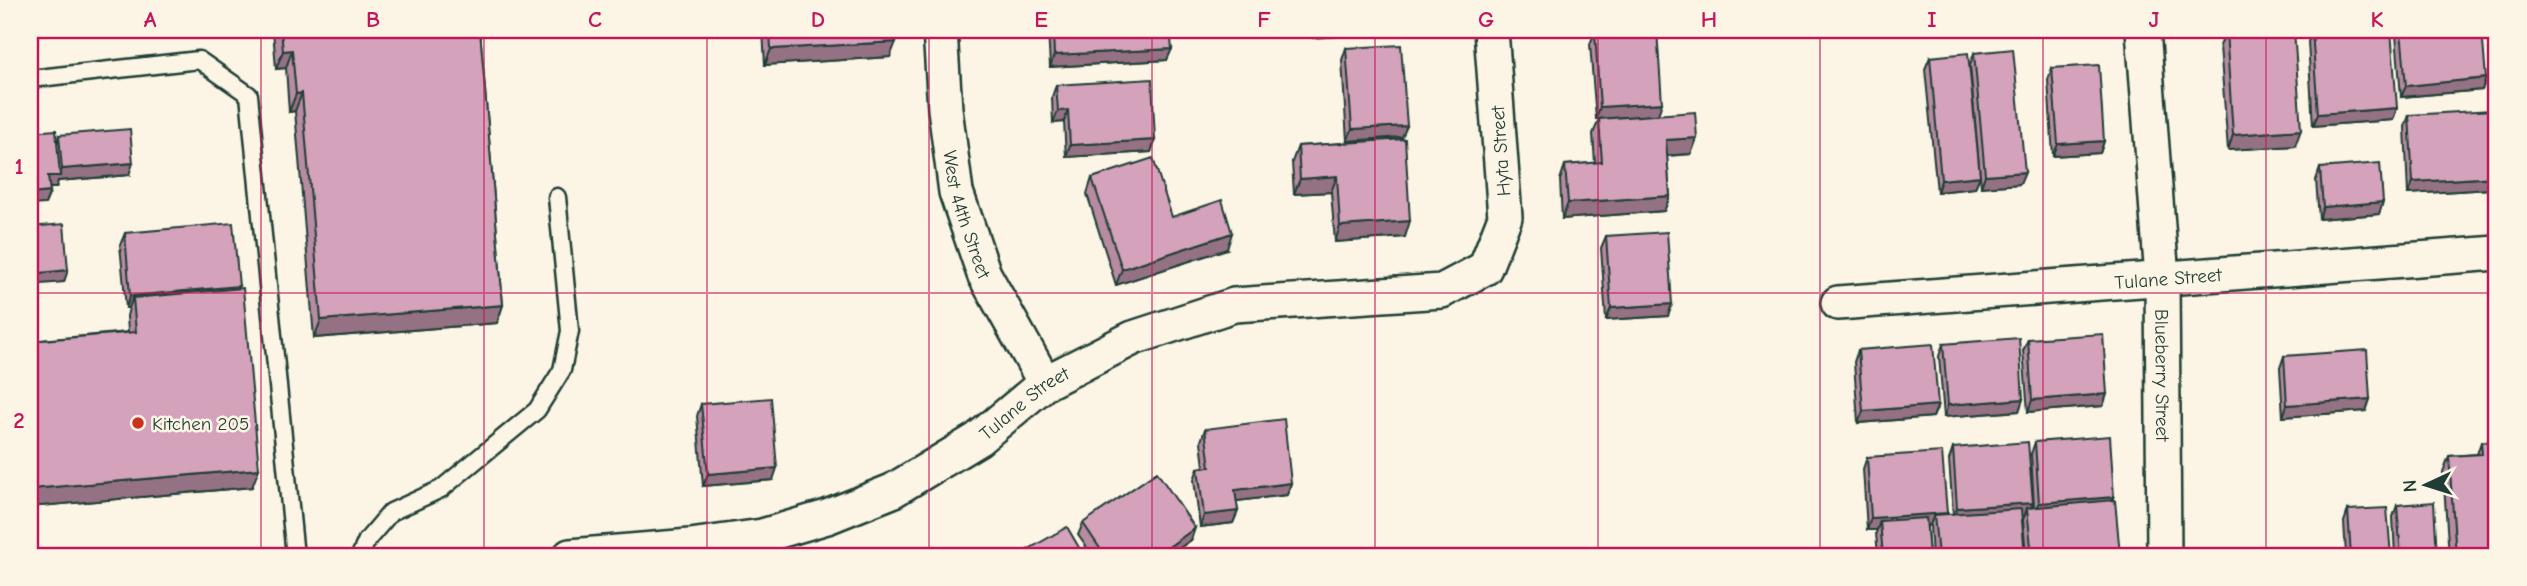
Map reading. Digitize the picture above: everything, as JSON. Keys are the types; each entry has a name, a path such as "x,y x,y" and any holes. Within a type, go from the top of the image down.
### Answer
{"street":[{"name":"West 44th Street","path":"940,30 945,109 956,192 984,274 1045,383"},
{"name":"Hyta Street","path":"1485,268 1505,218 1491,30"},
{"name":"Blueberry Street","path":"2143,30 2162,278 2164,556"},
{"name":"Tulane Street","path":"1838,303 2497,253"},
{"name":"Tulane Street","path":"570,556 690,546 762,536 827,517 892,491 978,439 1045,383 1133,338 1234,305 1442,291 1485,268"}],"lane":[{"path":"30,79 199,60 249,95 295,556"},
{"path":"360,556 367,540 391,512 440,489 537,410 562,370 570,331 557,197"}],"building":[{"path":"281,30 480,30 503,305 321,320 302,93 296,94 292,50 283,51"},
{"path":"770,30 895,30 896,42 771,49"},
{"path":"1053,30 1170,30 1172,49 1054,55"},
{"path":"1657,30 1662,103 1600,107 1595,32"},
{"path":"2294,30 2301,130 2233,135 2226,31"},
{"path":"2312,30 2391,30 2397,108 2318,114"},
{"path":"2401,30 2482,30 2486,78 2406,86"},
{"path":"1401,45 1407,126 1352,129 1346,48"},
{"path":"2013,49 2025,172 1985,175 1974,53"},
{"path":"1968,53 1980,176 1941,180 1930,57"},
{"path":"2099,65 2104,141 2058,144 2052,68"},
{"path":"1152,79 1155,140 1070,145 1068,110 1058,111 1056,85"},
{"path":"2492,110 2496,177 2413,182 2409,115"},
{"path":"1695,112 1697,138 1666,140 1670,196 1568,203 1565,165 1602,162 1599,119"},
{"path":"130,129 133,163 62,169 59,135"},
{"path":"56,130 60,176 48,176 50,192 30,194 30,132"},
{"path":"1405,139 1410,221 1340,226 1337,176 1300,179 1298,146"},
{"path":"1153,158 1172,217 1222,200 1232,233 1122,269 1092,178"},
{"path":"2380,163 2383,202 2323,207 2320,168"},
{"path":"233,223 239,286 130,296 125,233"},
{"path":"64,224 68,270 30,274 30,227"},
{"path":"1667,232 1672,304 1611,308 1606,236"},
{"name":"Kitchen 205","path":"243,288 259,469 31,489 30,341 136,332 133,298"},
{"path":"2103,334 2107,394 2032,400 2028,339"},
{"path":"2019,338 2023,399 1948,405 1943,344"},
{"path":"1933,344 1938,405 1863,411 1858,350"},
{"path":"2367,350 2370,399 2287,405 2284,356"},
{"path":"771,398 777,468 708,474 701,404"},
{"path":"1284,419 1291,483 1235,490 1238,511 1204,515 1198,468 1210,467 1205,429"},
{"path":"2110,436 2114,497 2039,503 2035,442"},
{"path":"2497,441 2497,556 2456,556 2449,456 2482,454 2481,442"},
{"path":"2028,442 2033,503 1957,508 1953,448"},
{"path":"1942,452 1947,513 1871,518 1867,457"},
{"path":"1157,472 1195,528 1156,556 1105,556 1083,523"},
{"path":"2115,500 2120,555 2032,556 2027,508"},
{"path":"2434,502 2437,556 2401,556 2397,505"},
{"path":"2387,508 2391,556 2351,556 2348,510"},
{"path":"2021,509 2025,556 1938,556 1934,515"},
{"path":"1926,518 1929,556 1883,556 1880,521"},
{"path":"1067,527 1084,556 1017,556"},
{"path":"2315,549 2315,556 2268,556 2268,553"}],"place":[{"name":"Kitchen 205","path":"138,423"}]}
